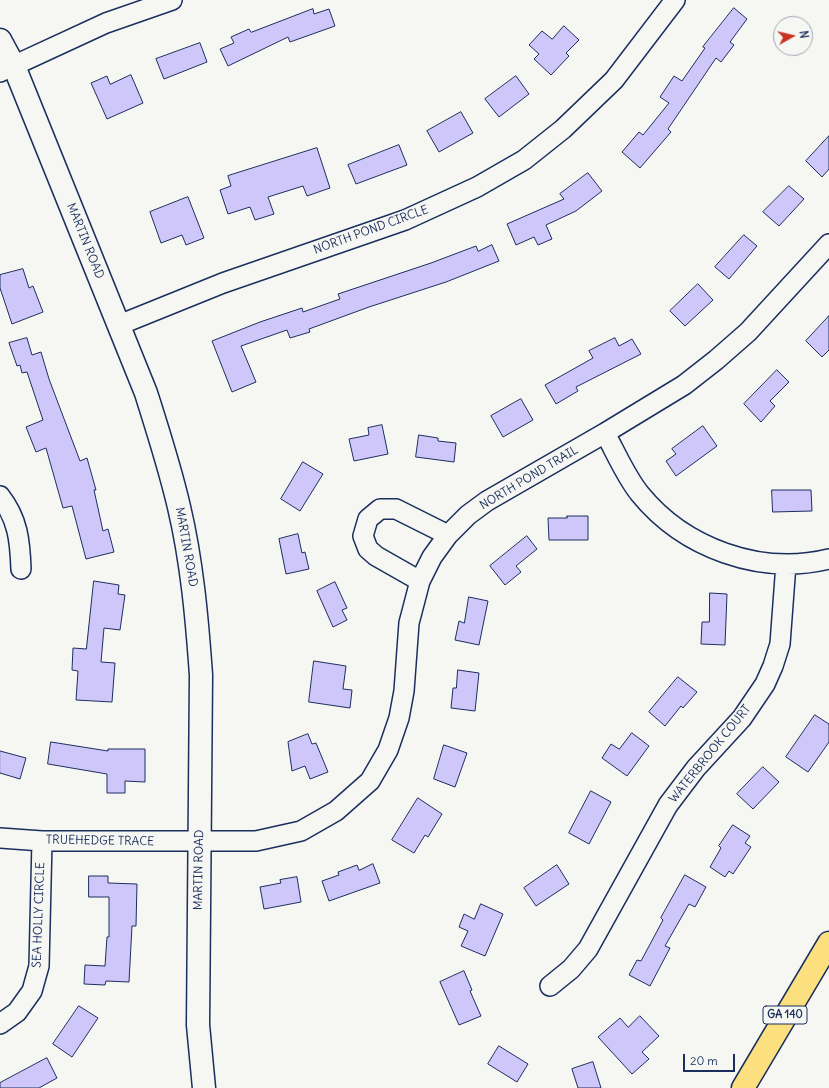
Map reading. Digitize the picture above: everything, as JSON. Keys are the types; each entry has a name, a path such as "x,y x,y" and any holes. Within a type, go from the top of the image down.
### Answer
{"main road":[{"name":"GA 140","path":"743,1088 829,943"}],"street":[{"path":"7,69 106,23 172,0"},
{"name":"NORTH POND CIRCLE","path":"119,325 223,283 405,220 477,188 524,160 563,129 614,80 675,0"},
{"name":"MARTIN ROAD","path":"0,40 7,69 119,325 146,393 164,448 179,507 191,567 201,675 198,1024 204,1088"},
{"name":"NORTH POND TRAIL","path":"199,842 256,841 301,832 336,811 370,782 388,750 399,718 404,691 409,622 420,581 432,557 448,535 468,515 487,501 605,433 684,385 748,332 829,244"},
{"path":"605,433 639,492 656,512 676,529 698,543 723,553 757,561 786,564 829,559"},
{"path":"0,496 8,506 20,536 21,569"},
{"path":"420,581 376,556 368,549 363,536 368,519 380,509 396,509 448,535"},
{"name":"WATERBROOK COURT","path":"550,986 571,969 588,949 668,805 696,768 742,718 765,684 780,644 786,564"},
{"name":"TRUEHEDGE TRACE","path":"0,838 42,841 199,842"},
{"name":"SEA HOLLY CIRCLE","path":"0,1024 17,1012 32,991 39,966 42,841"}],"building":[{"path":"734,8 747,19 730,42 734,45 721,62 716,58 668,129 671,132 640,168 622,152 639,132 643,135 669,103 660,97 674,76 682,81 705,48 703,47"},
{"path":"313,9 314,14 329,9 335,26 290,42 288,37 228,66 220,49 234,43 231,37 249,29 251,32"},
{"path":"564,26 579,40 566,53 569,56 551,75 534,59 539,54 529,45 542,31 552,39"},
{"path":"200,43 207,62 164,79 156,59"},
{"path":"131,75 143,103 107,119 91,83 107,76 110,84"},
{"path":"516,76 529,94 499,117 485,99"},
{"path":"461,112 473,133 439,152 427,131"},
{"path":"829,136 829,169 822,177 806,161"},
{"path":"399,145 407,165 356,184 348,165"},
{"path":"317,148 330,188 307,196 303,186 268,197 274,214 255,220 250,207 228,214 220,190 231,186 228,176"},
{"path":"588,173 602,191 576,211 546,225 552,239 538,245 534,237 516,245 507,224 564,199 560,194"},
{"path":"789,186 804,199 779,226 763,212"},
{"path":"188,197 204,238 186,245 182,235 161,243 150,212"},
{"path":"744,235 757,246 729,279 715,267"},
{"path":"492,245 499,261 446,282 369,307 309,329 310,332 290,338 287,330 241,346 256,382 232,392 212,341 260,322 302,308 303,312 340,299 338,294 431,263 476,246 478,251"},
{"path":"23,269 29,288 33,286 43,312 12,324 0,288 0,275"},
{"path":"698,284 713,300 685,326 670,311"},
{"path":"829,316 829,350 822,357 806,341"},
{"path":"27,338 32,355 41,352 49,379 80,461 87,458 96,490 94,490 103,531 108,529 114,552 86,559 72,506 63,508 46,448 36,452 26,427 43,420 27,372 22,373 20,365 17,366 9,343"},
{"path":"615,338 619,346 632,339 641,354 576,387 578,391 556,404 545,385 593,358 589,351"},
{"path":"777,370 789,382 770,401 775,406 761,422 744,404"},
{"path":"521,399 533,420 503,437 491,416"},
{"path":"382,425 388,454 354,461 349,439 369,435 368,428"},
{"path":"703,426 717,446 676,476 666,461 676,454 672,449"},
{"path":"419,435 438,438 438,441 456,443 454,462 416,457"},
{"path":"303,462 323,474 300,511 281,499"},
{"path":"772,490 811,490 812,511 773,512"},
{"path":"567,516 588,516 588,540 549,540 548,518 567,518"},
{"path":"298,534 302,553 305,552 309,569 286,574 279,539"},
{"path":"527,536 537,549 516,566 521,572 505,585 490,566"},
{"path":"94,581 119,585 118,594 125,595 120,630 104,628 101,662 115,663 112,702 76,700 78,671 72,670 73,648 86,649"},
{"path":"335,582 347,608 342,610 347,620 333,627 317,591"},
{"path":"710,593 727,594 725,645 701,644 702,622 709,622"},
{"path":"469,597 488,601 479,645 455,640 459,621 464,623"},
{"path":"314,661 346,666 343,689 352,690 350,708 309,702"},
{"path":"458,670 479,673 475,711 451,708 453,688 456,688"},
{"path":"678,677 697,692 683,708 681,706 665,726 649,712"},
{"path":"815,715 829,724 829,742 808,772 786,757"},
{"path":"632,733 649,746 627,776 602,758 611,744 619,749"},
{"path":"308,734 312,744 316,743 328,772 310,779 305,766 292,771 288,742"},
{"path":"51,742 108,751 108,749 145,749 145,782 125,781 125,793 107,793 107,774 48,764"},
{"path":"444,745 467,753 455,787 434,779"},
{"path":"0,751 26,758 20,779 0,773"},
{"path":"763,767 779,782 753,809 737,794"},
{"path":"591,791 611,802 589,844 569,833"},
{"path":"418,798 442,814 428,837 425,835 414,853 392,840"},
{"path":"733,825 750,836 745,843 751,847 733,874 729,871 725,877 710,867 721,848 719,846"},
{"path":"373,864 380,883 329,901 322,881 339,875 338,872 357,865 359,870"},
{"path":"557,865 569,884 536,906 524,888"},
{"path":"685,875 706,887 695,907 689,904 665,946 670,948 650,986 629,975 637,960 641,961 663,920 661,918"},
{"path":"89,876 108,876 108,883 137,884 136,926 132,926 129,982 106,981 105,985 84,984 85,965 105,966 107,937 109,937 109,897 89,897"},
{"path":"297,877 301,902 264,909 260,887 281,883 280,880"},
{"path":"481,904 503,914 485,956 461,946 468,931 459,927 464,914 474,919"},
{"path":"464,971 472,990 470,991 481,1016 459,1025 440,982"},
{"path":"79,1006 98,1018 72,1057 53,1044"},
{"path":"640,1016 659,1036 642,1052 649,1059 632,1074 598,1037 620,1018 628,1027"},
{"path":"499,1046 528,1064 517,1082 488,1064"},
{"path":"47,1058 57,1078 39,1088 0,1088 0,1083"},
{"path":"593,1062 601,1088 578,1088 572,1069"}]}
